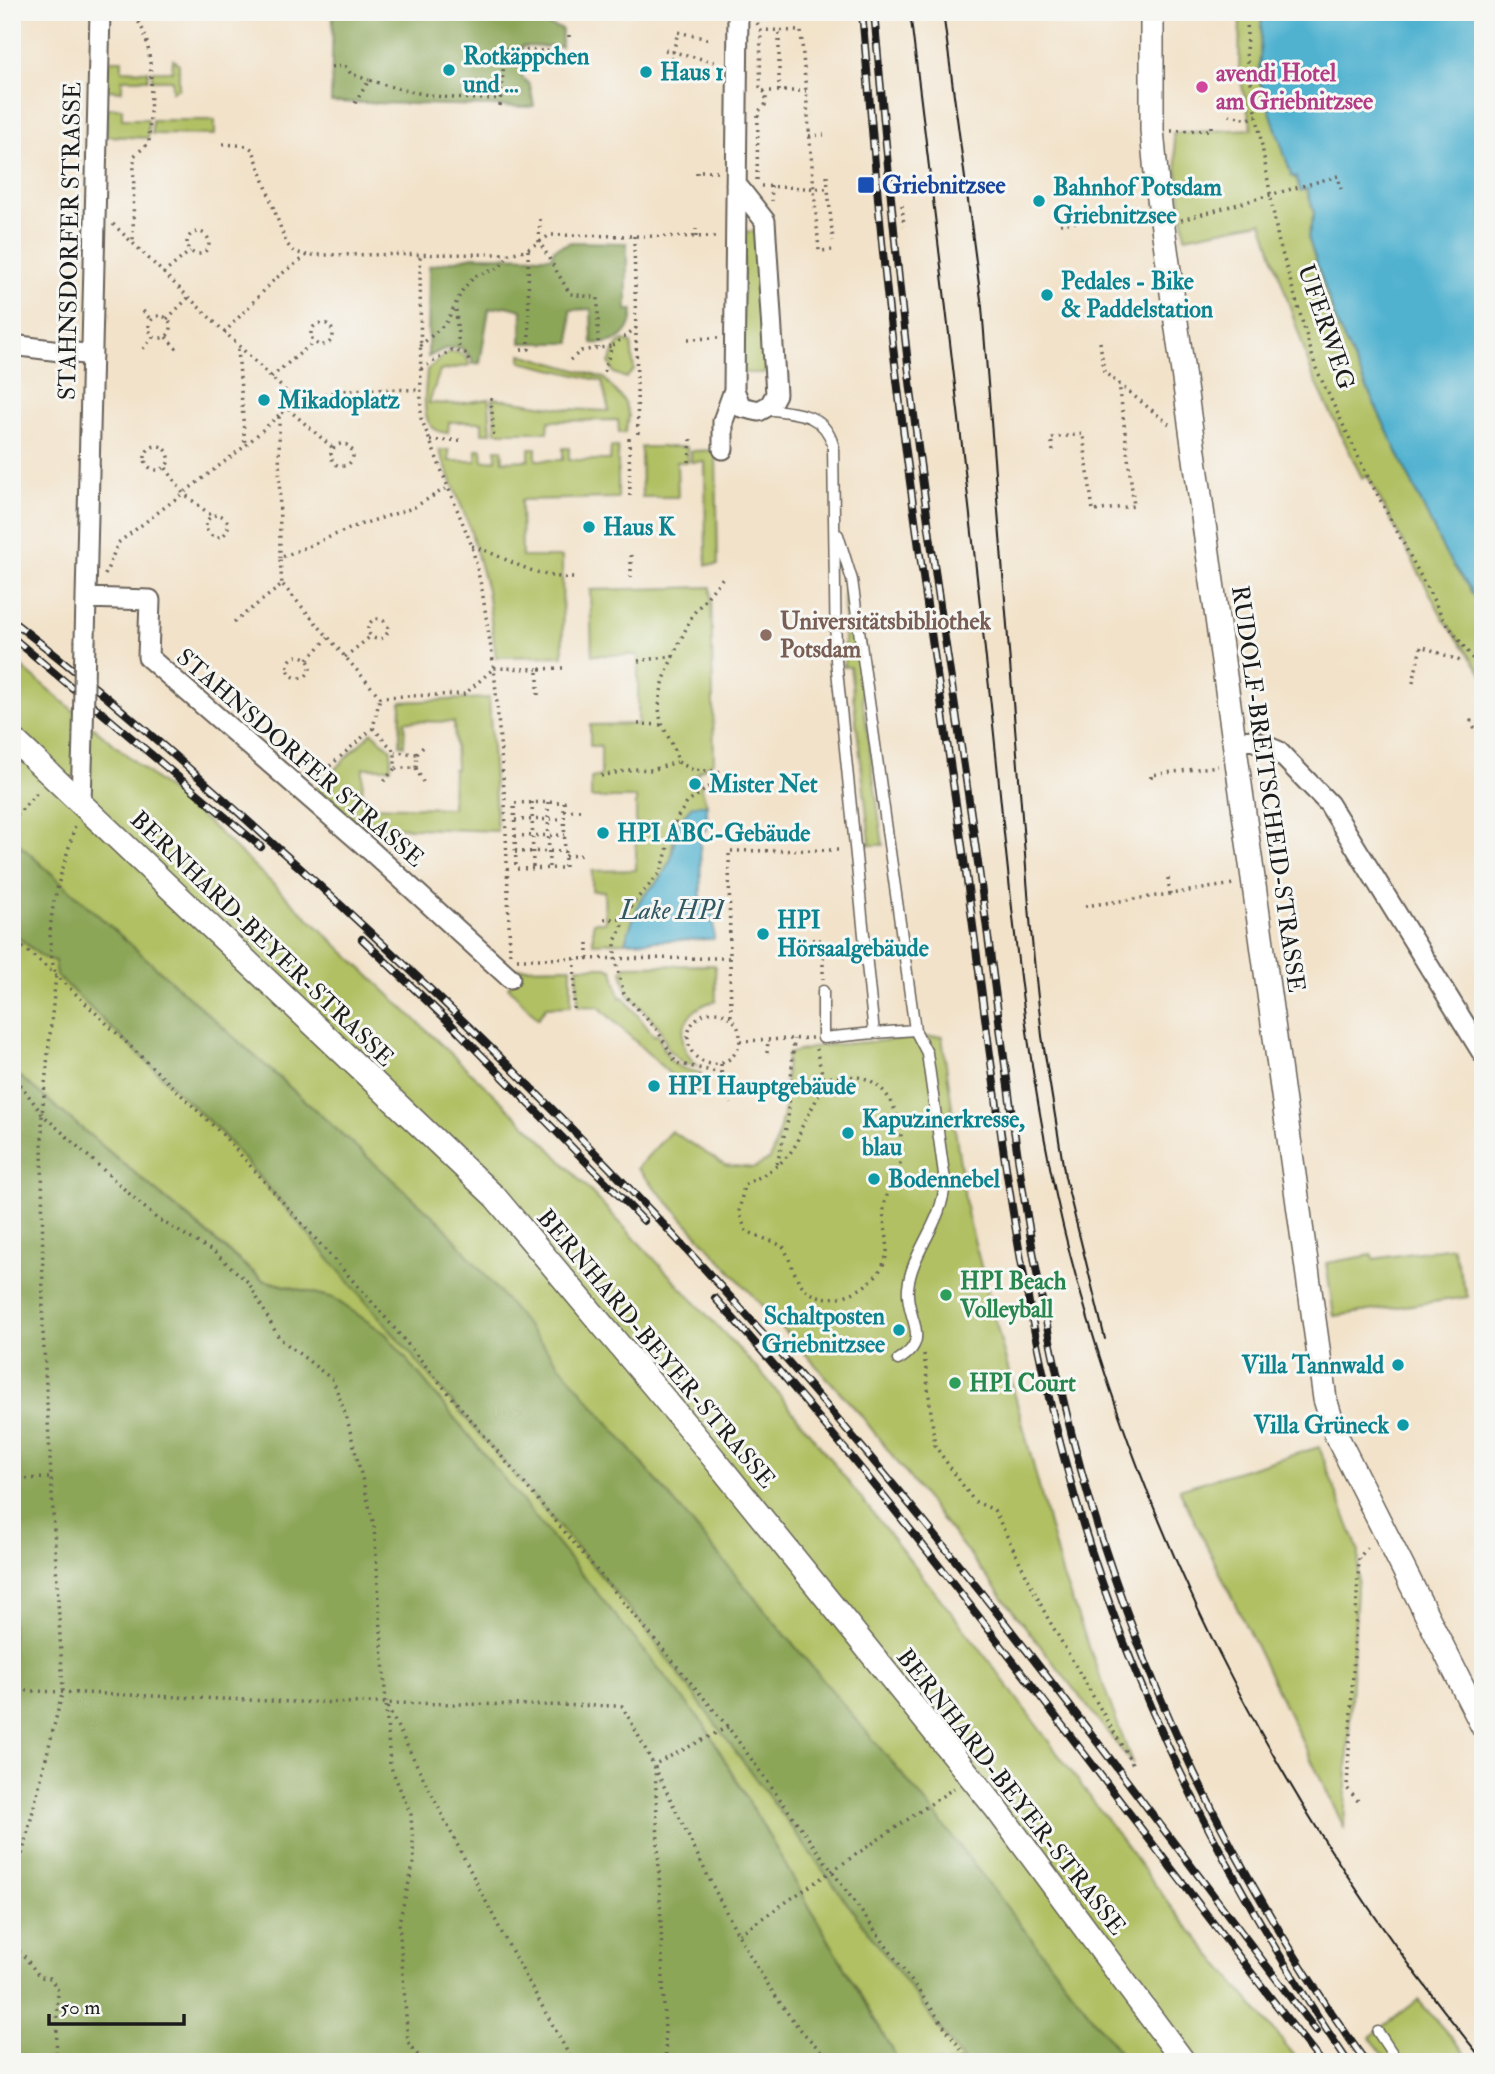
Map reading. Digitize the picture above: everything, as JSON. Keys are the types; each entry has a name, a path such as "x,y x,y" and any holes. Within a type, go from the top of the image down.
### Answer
{"street":[{"name":"STAHNSDORFER STRASSE","path":"81,802 100,12"},
{"name":"RUDOLF-BREITSCHEID-STRASSE","path":"1152,12 1152,130 1325,1399 1336,1436 1395,1558 1483,1727"},
{"path":"723,449 723,421 734,390 736,178 746,14"},
{"path":"734,390 741,407 753,411 765,409 774,400 776,388 765,221 736,178"},
{"path":"12,345 92,355"},
{"name":"STAHNSDORFER STRASSE","path":"86,598 150,600 148,657 302,790 510,978"},
{"name":"BERNHARD-BEYER-STRASSE","path":"12,738 495,1197 703,1445 970,1777 1184,2062"},
{"path":"1235,742 1252,740 1279,751 1329,804 1483,1054"}],"lane":[{"path":"765,409 810,416 826,428 833,445 836,660 874,1034"},
{"path":"834,523 852,580 915,1030 927,1053 945,1181 944,1198 932,1233 911,1270 908,1292 916,1343 912,1351 898,1360"},
{"path":"823,991 818,1038 915,1030"},
{"path":"1378,2032 1398,2062"}],"path":[{"path":"129,12 140,21 150,50 149,143 134,156 133,244"},
{"path":"706,12 714,15"},
{"name":"UFERWEG","path":"1248,12 1245,53 1278,239 1316,368 1367,475 1437,606 1475,662"},
{"path":"746,14 761,30 801,31 818,251 834,250"},
{"path":"569,30 569,37"},
{"path":"761,30 760,87 766,104 758,112 757,186 828,189"},
{"path":"779,31 779,91"},
{"path":"705,73 670,65 678,32 712,40"},
{"path":"500,106 505,50 562,51"},
{"path":"665,50 718,62"},
{"path":"331,66 345,66 351,74 402,91 446,98 501,98"},
{"path":"355,103 369,80"},
{"path":"763,91 806,91"},
{"path":"1229,115 1249,119 1257,115"},
{"path":"1172,132 1211,130 1211,126"},
{"path":"809,136 824,135"},
{"path":"223,144 248,146 253,150 286,243 294,251 307,255 420,256 465,252 510,254 528,249 550,235 722,237 736,232"},
{"path":"697,174 736,178"},
{"path":"828,176 833,241"},
{"path":"1180,220 1338,176 1341,189"},
{"path":"902,205 904,226"},
{"path":"94,219 109,220 297,402"},
{"path":"540,219 539,241 570,294 598,298 598,348"},
{"path":"1060,224 1084,221"},
{"path":"696,229 696,237"},
{"path":"191,234 205,234 210,240 207,251 201,254 190,251 187,240 191,234"},
{"path":"634,236 636,328 639,339 638,438"},
{"path":"521,350 529,349 528,249"},
{"path":"163,274 190,251"},
{"path":"421,346 446,323 463,289 475,276 499,268 510,254"},
{"path":"224,333 275,279 307,255"},
{"path":"420,256 421,418 472,546 494,668 505,802 510,959 730,958"},
{"path":"167,319 188,298"},
{"path":"456,306 459,350"},
{"path":"144,311 151,320"},
{"path":"153,337 148,330 151,320 157,316 167,319 171,326 166,337"},
{"path":"321,323 330,327 333,334 329,344 314,342 311,333 315,327 321,323"},
{"path":"570,360 581,351 612,346 636,328"},
{"path":"153,337 166,337 177,349"},
{"path":"143,349 153,337"},
{"path":"688,339 734,338"},
{"path":"271,377 314,342"},
{"path":"1100,342 1104,372 1194,444"},
{"path":"604,372 612,346"},
{"path":"238,347 245,446"},
{"path":"420,369 444,352 459,350 467,355 471,365"},
{"path":"1053,451 1051,438 1083,434 1093,511 1134,506 1119,383"},
{"path":"86,598 110,569 118,543 245,446 297,402 325,391 346,388 421,390"},
{"path":"491,398 494,440"},
{"path":"288,409 333,448"},
{"path":"279,415 279,558 282,585 380,697"},
{"path":"629,438 630,498"},
{"path":"689,462 691,438"},
{"path":"430,441 463,440"},
{"path":"346,445 352,450 352,460 343,466 336,464 331,458 333,448 346,445"},
{"path":"159,446 169,453 170,461 166,468 154,470 147,466 146,454 151,448 159,446"},
{"path":"166,468 183,493 212,516 219,516 227,523 227,530 219,537 209,534 206,528 212,516"},
{"path":"279,558 356,526 413,508 448,487"},
{"path":"472,546 494,552 517,568 533,573 577,578"},
{"path":"631,555 631,577"},
{"path":"678,762 673,740 662,725 661,690 673,656 693,614 725,575"},
{"path":"234,622 282,585"},
{"path":"381,619 387,623 386,636 380,639 371,636 368,631 371,621 381,619"},
{"path":"345,657 371,636"},
{"path":"308,660 328,638"},
{"path":"1413,683 1421,646 1462,662"},
{"path":"638,661 673,656"},
{"path":"295,657 308,660 310,667 306,676 295,677 290,672 289,666 295,657"},
{"path":"380,697 465,694 494,668 563,668"},
{"path":"538,668 538,695"},
{"path":"302,790 373,728 380,697"},
{"path":"1478,734 1471,721 1483,720"},
{"path":"639,724 662,725"},
{"path":"373,728 395,752 417,754"},
{"path":"423,782 416,768 417,754 424,746"},
{"path":"384,781 395,768 395,752"},
{"path":"601,776 634,769 652,770 678,762 692,770 728,773 687,803 676,819 661,872 634,902 615,941 615,958 624,993 658,1031 676,1063 721,1073"},
{"path":"1151,778 1151,775 1218,766"},
{"path":"395,768 416,768"},
{"path":"12,821 51,775"},
{"path":"12,1895 62,1690 43,1332 42,1114 56,975 48,953 49,925 81,802"},
{"path":"532,802 533,869"},
{"path":"532,802 564,802 565,868 516,869 514,803 532,802"},
{"path":"548,802 549,868"},
{"path":"564,811 582,810"},
{"path":"515,820 564,819"},
{"path":"515,836 565,835"},
{"path":"731,1018 729,851 856,850"},
{"path":"515,852 549,851 584,855"},
{"path":"1168,878 1170,894"},
{"path":"1085,906 1234,884"},
{"path":"604,919 625,919"},
{"path":"12,938 56,975 222,1134 379,1310 728,1727 970,2062"},
{"path":"791,939 823,940 823,991"},
{"path":"588,943 588,959"},
{"path":"574,1009 575,959"},
{"path":"718,1012 731,1018 738,1028 740,1041 736,1053 721,1064 700,1061 690,1051 688,1036 693,1023 704,1014 718,1012"},
{"path":"740,1041 818,1038 823,1077 821,1093 796,1144 777,1165 744,1185 740,1212 746,1231 783,1246 799,1282 808,1292 836,1297 852,1294 866,1286 883,1264 887,1251 883,1225 884,1206 898,1169 901,1152 897,1118 887,1098 872,1082 853,1077 823,1077"},
{"path":"777,1165 790,1108 794,1039"},
{"path":"767,1053 768,1040"},
{"path":"721,1064 722,1087 731,1104"},
{"path":"12,1073 42,1114 156,1218 214,1252 249,1283 279,1338 332,1380 347,1419 374,1525 390,1765 411,1815 414,1862 399,1922 408,2042 423,2062"},
{"path":"784,1108 790,1108"},
{"path":"923,1352 935,1446 974,1501 994,1510 1046,1615 1133,1765"},
{"path":"12,1479 51,1478"},
{"path":"1358,1801 1348,1788 1360,1558 1382,1530"},
{"path":"12,1690 386,1704 622,1706 655,1764 739,1934 795,2023 831,2062"},
{"path":"386,1704 468,1869 566,2054 573,2062"},
{"path":"655,1764 728,1727"},
{"path":"655,1764 666,2062"},
{"path":"739,1934 970,1777"},
{"path":"12,1950 21,1952 40,1977 50,1978 58,1990 56,2062"}],"green space":[{"path":"333,12 401,12 413,16 414,12 494,12 562,29 561,47 522,46 522,77 530,85 534,106 331,102"},
{"path":"1240,12 1262,12 1259,78 1292,176 1306,188 1314,213 1308,237 1338,327 1445,553 1483,609 1483,675 1443,618 1367,475 1362,478 1312,374 1262,222 1185,237 1173,133 1252,129 1239,73"},
{"path":"173,59 179,64 179,88 172,92 172,80 152,80 152,71 172,71"},
{"path":"109,60 122,60 122,70 148,71 148,79 122,79 122,91 107,90"},
{"path":"108,108 122,108 122,119 148,119 148,138 106,136"},
{"path":"152,120 215,120 215,135 152,134"},
{"path":"755,231 768,373 741,373 744,232"},
{"path":"571,242 627,243 627,310 633,310 626,333 615,341 592,343 591,309 570,310 571,343 521,343 522,310 506,306 489,309 480,363 473,364 472,359 460,347 444,349 428,357 429,266 473,256 551,257 554,249"},
{"path":"624,341 631,343 634,370 626,378 614,373 609,363 617,345"},
{"path":"457,352 466,357 470,365 440,371 429,403 456,404 489,399 491,433 482,433 482,422 449,422 448,433 438,431 431,426 427,418 427,370 447,353"},
{"path":"521,354 604,378 624,401 629,416 625,433 619,433 618,420 549,421 548,432 496,432 493,398 567,409 609,411 602,381 521,362"},
{"path":"611,447 618,447 618,498 521,500 522,557 562,557 563,656 496,657 487,590 469,525 439,450 449,450 449,461 476,461 476,449 482,449 483,461 496,460 496,449 502,449 503,461 529,460 529,448 536,448 536,460 563,460 563,448 569,448 569,460 610,460"},
{"path":"641,447 687,447 688,462 677,462 678,497 642,497"},
{"path":"716,450 718,565 706,565 705,462 691,462 691,451"},
{"path":"711,587 714,761 697,773 707,805 693,805 673,838 671,859 661,878 640,900 625,942 593,943 593,922 605,922 604,891 592,891 592,871 636,870 636,798 591,798 591,778 601,776 601,746 590,746 590,725 638,724 638,655 592,655 590,590"},
{"path":"844,587 847,588 883,845 863,845 870,842 850,667 844,667"},
{"path":"12,659 214,828 546,1144 767,1379 980,1649 1174,1910 1300,2062 899,2062 704,1724 333,1298 263,1280 12,1070"},
{"path":"489,698 497,831 356,826 315,789 372,732 391,749 391,768 363,768 362,806 452,808 453,769 456,769 454,722 405,721 404,746 400,745 401,702"},
{"path":"12,838 442,1224 926,1803 1127,2062 964,2062 638,1619 222,1134 56,975 55,961 42,957 12,932"},
{"path":"715,965 716,1001 695,1011 684,1028 685,1047 698,1066 684,1064 669,1051 659,1027 627,993 622,971 626,966"},
{"path":"571,967 571,1006 546,1007 538,1019 508,987 515,980 515,968"},
{"path":"577,967 607,967 613,970 620,998 623,997 654,1036 657,1034 672,1062 701,1073 697,1093 692,1095 599,1007 578,1006"},
{"path":"942,1036 967,1213 1062,1574 1133,1765 859,1413 637,1168 671,1131 725,1165 754,1168 770,1159 778,1137 784,1108 787,1054 819,1046"},
{"path":"12,1070 262,1280 333,1298 386,1334 704,1724 899,2062 12,2062"},
{"path":"1452,1247 1468,1297 1334,1316 1326,1263 1372,1255 1373,1259"},
{"path":"1319,1447 1359,1552 1344,1827 1179,1489"},
{"path":"1418,2000 1473,2062 1389,2062 1370,2037"}],"water":[{"path":"1262,12 1483,12 1483,609 1445,553 1338,327 1308,237 1314,213 1307,189 1300,191 1296,176 1292,177 1259,78"},
{"name":"Lake HPI","path":"693,805 707,805 707,830 700,831 701,903 713,904 714,939 625,942 640,900 661,878 671,859 679,820"}],"tram line":[{"path":"910,12 963,451 1023,1002 1045,1144 1078,1284 1111,1391 1149,1495 1192,1596 1240,1693 1293,1789 1351,1881 1414,1972 1483,2060"},
{"path":"943,12 982,307 1031,931 1042,1036 1065,1177 1105,1339"}],"railway":[{"path":"862,12 885,274 914,514 1004,1155 1029,1306 1045,1380 1086,1536 1114,1615 1179,1770 1258,1919 1348,2062"},
{"path":"874,12 899,279 924,490 1013,1124 1035,1264 1064,1403 1087,1492 1115,1579 1146,1664 1182,1747 1222,1829 1266,1909 1314,1987 1366,2062"},
{"path":"12,621 158,741 382,943 543,1100 699,1262 848,1431 971,1580 1316,2031"},
{"path":"12,637 261,847"},
{"path":"362,939 449,1022 644,1221"},
{"path":"715,1298 795,1390 949,1579 1321,2062"}],"place":[{"name":"Rotkäppchen und ...","path":"449,70"},
{"name":"Haus 1","path":"646,72"},
{"name":"avendi Hotel am Griebnitzsee","path":"1202,87"},
{"name":"Griebnitzsee","path":"866,185"},
{"name":"Bahnhof Potsdam Griebnitzsee","path":"1039,201"},
{"name":"Pedales - Bike & Paddelstation","path":"1047,295"},
{"name":"Mikadoplatz","path":"264,400"},
{"name":"Haus K","path":"589,527"},
{"name":"Universitätsbibliothek Potsdam","path":"766,635"},
{"name":"Mister Net","path":"695,784"},
{"name":"HPI ABC-Gebäude","path":"603,833"},
{"name":"HPI Hörsaalgebäude","path":"763,934"},
{"name":"HPI Hauptgebäude","path":"654,1086"},
{"name":"Kapuzinerkresse, blau","path":"848,1133"},
{"name":"Bodennebel","path":"874,1179"},
{"name":"HPI Beach Volleyball","path":"946,1295"},
{"name":"Schaltposten Griebnitzsee","path":"899,1330"},
{"name":"Villa Tannwald","path":"1398,1365"},
{"name":"HPI Court","path":"955,1383"},
{"name":"Villa Grüneck","path":"1403,1425"}]}
